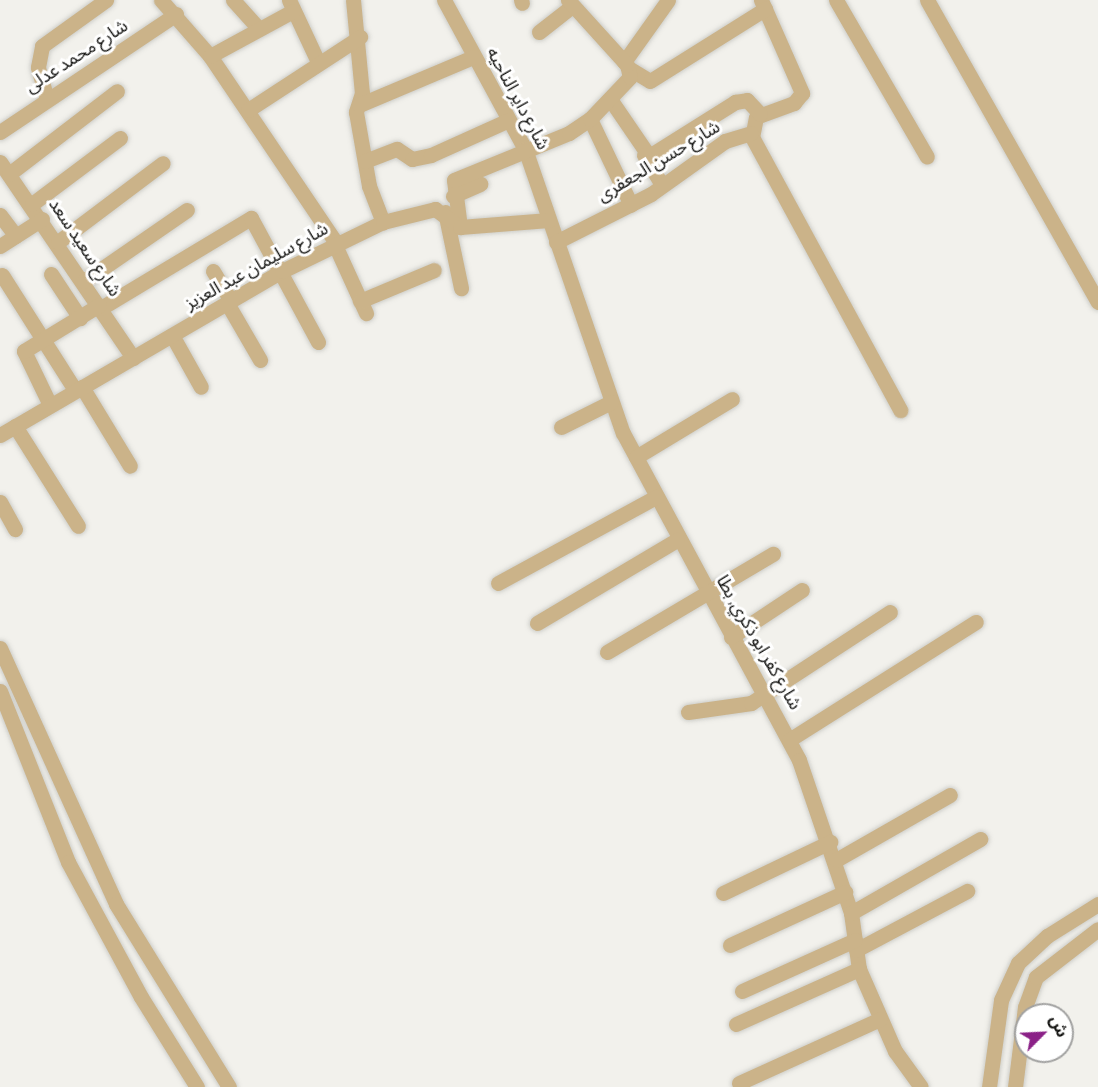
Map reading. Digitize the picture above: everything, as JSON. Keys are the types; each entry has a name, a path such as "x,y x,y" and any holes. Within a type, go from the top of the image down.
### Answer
{"street":[{"path":"47,99 38,67 42,46 106,0"},
{"path":"160,0 176,14 210,56 248,110 336,245 363,307 434,270"},
{"path":"233,0 257,27"},
{"path":"353,0 360,37 359,105 356,112 365,161 383,222"},
{"name":"شارع داير الناحيه","path":"444,0 525,149 549,220"},
{"path":"460,227 453,196 454,180 525,149 554,141 590,119 610,99 627,65 668,0"},
{"path":"836,0 927,157"},
{"path":"927,0 1098,302"},
{"path":"539,32 570,3 627,65 644,80 655,78 763,5 802,93 770,115 760,114 747,100 735,102 652,156 644,155"},
{"path":"210,56 291,6 318,62"},
{"name":"شارع محمد عدلى","path":"0,132 176,14"},
{"path":"248,110 318,62 360,37"},
{"path":"359,105 473,57"},
{"path":"4,168 117,91"},
{"path":"610,99 662,185"},
{"path":"760,114 751,133 900,410"},
{"path":"590,119 631,205"},
{"path":"365,161 397,148 411,159 431,155 509,120"},
{"name":"شارع حسن الجعفرى","path":"556,242 631,205 717,146 751,133"},
{"path":"32,204 120,138"},
{"path":"58,242 163,163"},
{"name":"شارع سعيد سعد","path":"4,168 58,242 133,357"},
{"path":"453,196 480,184"},
{"path":"84,281 187,210"},
{"name":"شارع سليمان عبد العزيز","path":"0,435 282,271 383,222 429,210 445,212"},
{"path":"445,212 460,227 549,220"},
{"path":"445,212 461,288"},
{"path":"0,215 16,236"},
{"path":"50,405 24,355 80,318 251,218 282,271 318,342"},
{"path":"0,246 42,219"},
{"name":"شارع كفر ابو ذكري, بطا","path":"549,220 611,402 636,457 677,540 766,695 789,740 836,860 851,913 859,969 902,1064 921,1087"},
{"path":"213,271 260,360"},
{"path":"51,274 80,318"},
{"path":"2,275 130,466"},
{"path":"173,336 201,387"},
{"path":"636,457 732,399"},
{"path":"561,427 611,402"},
{"path":"15,426 78,526"},
{"path":"498,582 656,497"},
{"path":"0,502 15,529"},
{"path":"537,623 677,540"},
{"path":"607,652 708,595 773,554"},
{"path":"731,637 802,590"},
{"path":"688,712 741,707 766,695 890,612"},
{"path":"789,740 976,622"},
{"path":"0,648 116,904 229,1087"},
{"path":"0,691 68,862 141,997 197,1087"},
{"path":"836,860 950,795"},
{"path":"851,913 980,838"},
{"path":"723,893 830,843"},
{"path":"742,991 855,945 967,891"},
{"path":"730,945 845,892"},
{"path":"990,1087 1001,1000 1018,963 1047,936 1098,904"},
{"path":"1015,1087 1025,1007 1036,977 1098,929"},
{"path":"736,1024 859,969"},
{"path":"739,1083 880,1019"}]}
